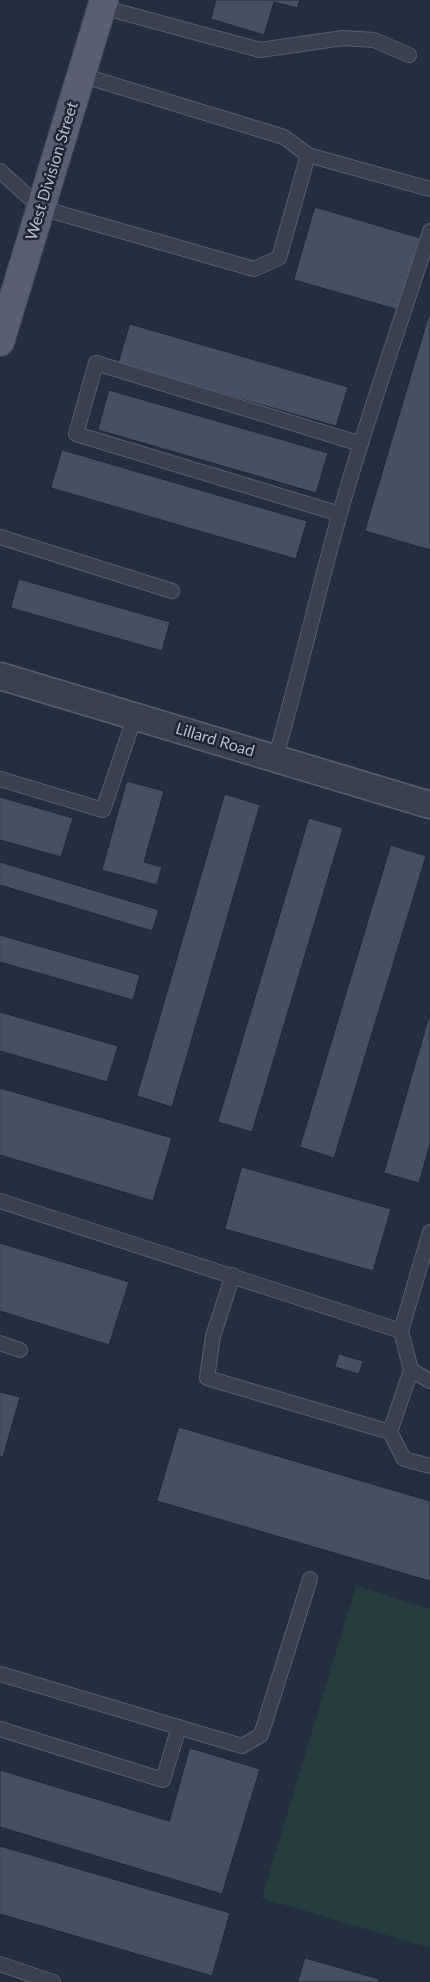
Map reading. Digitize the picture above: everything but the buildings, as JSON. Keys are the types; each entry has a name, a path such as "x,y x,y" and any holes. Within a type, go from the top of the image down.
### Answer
{"main road":[{"name":"West Division Street","path":"0,342 103,4"}],"street":[{"name":"Lillard Road","path":"0,676 430,805"}],"lane":[{"path":"103,4 260,50 343,38 374,40 409,55"},
{"path":"81,75 284,137 308,155 430,190"},
{"path":"0,171 41,208 254,269 279,258 308,155"},
{"path":"276,759 360,444 430,231"},
{"path":"340,514 76,434 96,363 360,444"},
{"path":"0,537 172,591"},
{"path":"0,779 103,810 135,716"},
{"path":"0,1200 401,1331"},
{"path":"430,1232 401,1331 411,1370 390,1432 404,1459 430,1466"},
{"path":"233,1275 213,1336 207,1378 390,1432"},
{"path":"0,1343 20,1350"},
{"path":"411,1370 430,1381"},
{"path":"0,1674 242,1746 261,1735 310,1579"},
{"path":"0,1730 163,1780 179,1727"},
{"path":"0,1964 53,1982"}],"green space":[{"path":"356,1586 430,1609 430,1948 262,1898"}]}
